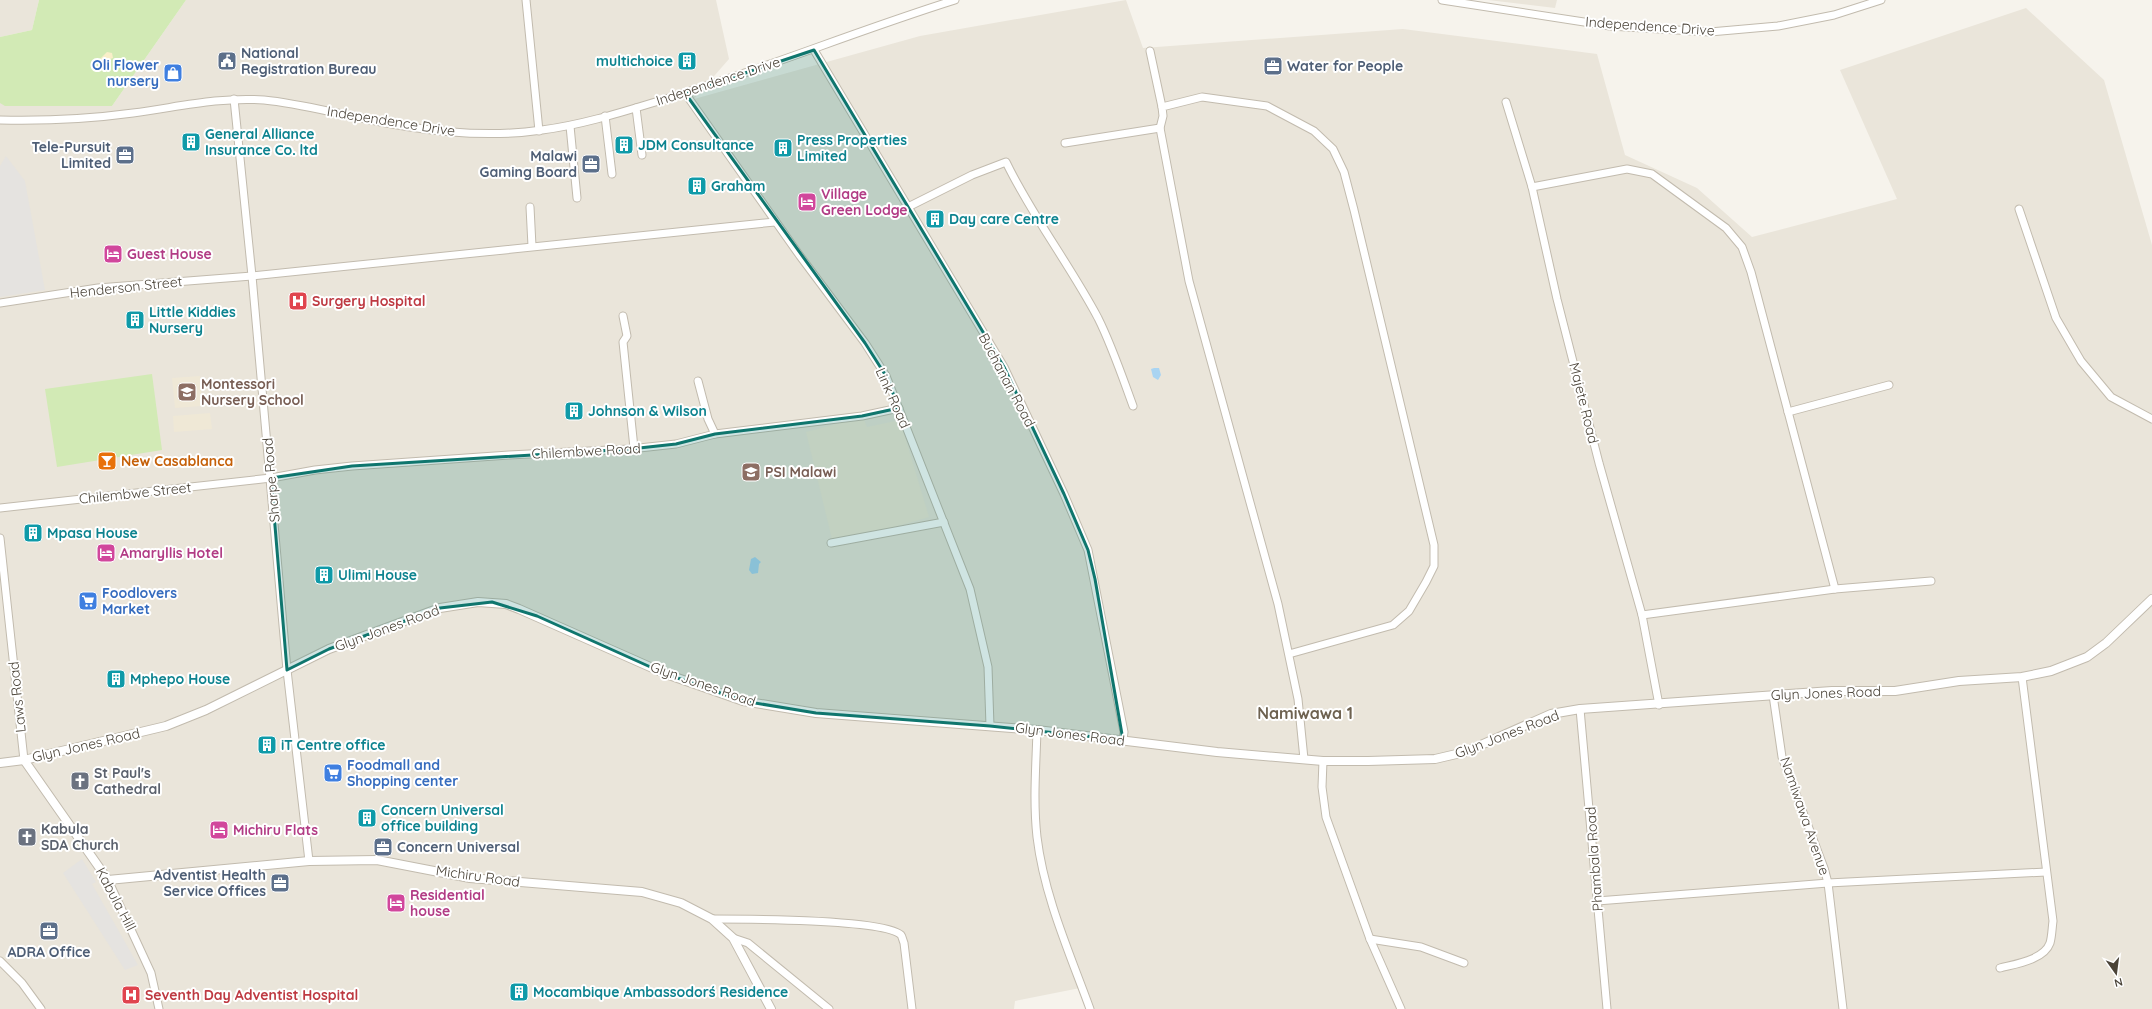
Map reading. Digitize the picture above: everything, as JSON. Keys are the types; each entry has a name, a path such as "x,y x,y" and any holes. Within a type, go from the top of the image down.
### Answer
{"street":[{"path":"526,0 539,131"},
{"path":"928,0 930,8"},
{"name":"Independence Drive","path":"0,120 64,120 133,113 200,101 265,100 294,104 409,127 454,132 539,131 570,126 685,93 814,50 955,0"},
{"name":"Independence Drive","path":"1442,0 1583,22 1710,32 1778,26 1834,15 1881,0"},
{"name":"Buchanan Road","path":"814,50 1004,368 1064,494 1088,550 1124,732 1123,740"},
{"path":"1150,51 1162,107 1163,116 1160,128 1189,281 1278,604 1298,699 1304,759"},
{"name":"Link Road","path":"685,93 775,222 865,343 886,376 970,589 982,633 988,667 990,726"},
{"path":"1162,107 1202,97 1268,106 1314,131 1332,149 1344,172 1354,210 1434,544 1434,566 1426,582 1409,612 1393,625 1289,654"},
{"name":"Sharpe Road","path":"234,100 271,478 287,670 309,861"},
{"name":"Majete Road","path":"1506,102 1532,187 1557,298 1597,455 1642,615 1659,705"},
{"path":"636,108 642,155"},
{"path":"605,116 612,174"},
{"path":"570,126 577,198"},
{"path":"1065,143 1160,128"},
{"path":"908,206 972,175 1006,162 1019,189 1060,253 1098,319 1133,406"},
{"path":"1532,187 1627,169 1652,174 1683,195 1726,228 1742,247 1751,272 1834,589"},
{"path":"530,207 532,246"},
{"path":"2019,209 2056,318 2081,361 2111,397 2152,419"},
{"name":"Henderson Street","path":"0,303 98,288 252,276 775,222"},
{"path":"623,316 627,336 624,342 634,448"},
{"path":"698,381 708,420 715,434"},
{"path":"1788,412 1889,385"},
{"name":"Chilembwe Road","path":"271,478 315,470 352,466 676,444 715,434 855,417 899,408"},
{"name":"Chilembwe Street","path":"0,508 271,478"},
{"path":"831,543 944,522"},
{"name":"Laws Road","path":"0,538 24,760"},
{"path":"1642,615 1834,589 1931,581"},
{"name":"Glyn Jones Road","path":"0,763 24,760 166,726 206,710 329,649 440,608 458,604 492,602 506,604 537,616 660,672 743,701 816,713 1037,730 1217,752 1323,761 1435,759 1465,752 1551,714 1580,709 1659,705 1832,691 1895,691 1959,681 2022,677 2051,671 2087,657 2106,643 2152,599"},
{"path":"2000,968 2034,958 2042,953 2050,944 2053,921 2022,677"},
{"name":"Namiwawa Avenue","path":"1773,695 1782,757 1824,868 1828,883 1843,1009"},
{"name":"Phambala Road","path":"1580,709 1590,804 1607,1009"},
{"path":"1037,730 1035,801 1037,838 1044,872 1056,913 1090,1009"},
{"name":"Kabula Hill","path":"24,760 108,880 151,973 159,1009"},
{"path":"1323,761 1322,787 1326,817 1370,939 1402,1009"},
{"name":"Michiru Road","path":"108,880 309,861 377,860 470,878 642,892 681,903 712,919 733,938 771,1009"},
{"path":"1597,900 1828,883 2046,872"},
{"path":"712,919 849,923 892,930 901,935 904,943 912,1009"},
{"path":"733,938 748,943 829,1009"},
{"path":"1370,939 1421,947 1464,963"},
{"path":"0,962 22,983 41,1009"}],"highlighted area":[{"path":"814,50 1004,367 1064,494 1088,550 1095,579 1123,740 990,726 816,713 743,701 666,674 537,616 492,602 440,608 329,649 287,670 271,478 352,466 630,449 676,444 715,434 862,416 899,408 886,376 865,343 685,93"}],"shaded area":[{"path":"0,0 39,0 32,30 0,37"},
{"path":"186,0 716,0 729,59 694,99 920,36 1126,0 1143,48 1403,29 1597,54 1625,155 1697,188 1752,237 1897,199 1840,70 2026,8 2104,80 2152,245 2152,1009 1088,1009 1080,988 1015,1001 1014,1009 0,1009 0,103 112,106"},
{"path":"1488,0 1557,0 1555,8"},
{"path":"6,156 25,181 45,290 0,297 0,166"},
{"name":"Montessori Nursery School","path":"200,376 202,406 175,408 172,378"},
{"name":"Montessori Nursery School","path":"210,413 212,429 174,432 173,416"},
{"path":"863,417 867,427 900,420 929,517 880,531 832,539 806,432"},
{"path":"82,859 96,882 92,884 138,965 125,970 63,873"}],"green space":[{"path":"39,0 186,0 112,106 5,106 0,103 0,37 32,30"},
{"path":"152,374 162,450 57,467 45,389"}],"sand":[{"path":"107,52 112,53 113,58 104,61 100,59"}],"water":[{"path":"1159,368 1161,375 1158,380 1153,377 1151,369"},
{"path":"755,557 761,562 759,564 758,573 752,574 749,570 751,559"}],"place":[{"name":"National Registration Bureau","path":"227,61"},
{"name":"multichoice","path":"687,61"},
{"name":"Water for People","path":"1273,66"},
{"name":"Oli Flower nursery","path":"173,73"},
{"name":"General Alliance Insurance Co. ltd","path":"191,142"},
{"name":"JDM Consultance","path":"624,145"},
{"name":"Press Properties Limited","path":"783,148"},
{"name":"Tele-Pursuit Limited","path":"125,155"},
{"name":"Malawi Gaming Board","path":"591,164"},
{"name":"Graham","path":"697,186"},
{"name":"Village Green Lodge","path":"807,202"},
{"name":"Day care Centre","path":"935,219"},
{"name":"Guest House","path":"113,254"},
{"name":"Surgery Hospital","path":"298,301"},
{"name":"Little Kiddies Nursery","path":"135,320"},
{"name":"Montessori Nursery School","path":"187,392"},
{"name":"Johnson & Wilson","path":"574,411"},
{"name":"New Casablanca","path":"107,461"},
{"name":"PSI Malawi","path":"751,472"},
{"name":"Mpasa House","path":"33,533"},
{"name":"Amaryllis Hotel","path":"106,553"},
{"name":"Ulimi House","path":"324,575"},
{"name":"Foodlovers Market","path":"88,601"},
{"name":"Mphepo House","path":"116,679"},
{"name":"iT Centre office","path":"267,745"},
{"name":"Foodmall and Shopping center","path":"333,773"},
{"name":"St Paul's Cathedral","path":"80,781"},
{"name":"Concern Universal office building","path":"367,818"},
{"name":"Michiru Flats","path":"219,830"},
{"name":"Kabula SDA Church","path":"27,837"},
{"name":"Concern Universal","path":"383,847"},
{"name":"Adventist Health Service Offices","path":"280,883"},
{"name":"Residential house","path":"396,903"},
{"name":"ADRA Office","path":"49,931"},
{"name":"Mocambique Ambassodorś Residence","path":"519,992"},
{"name":"Seventh Day Adventist Hospital","path":"131,995"}],"district":[{"name":"Namiwawa 1","path":"1305,713"}]}
